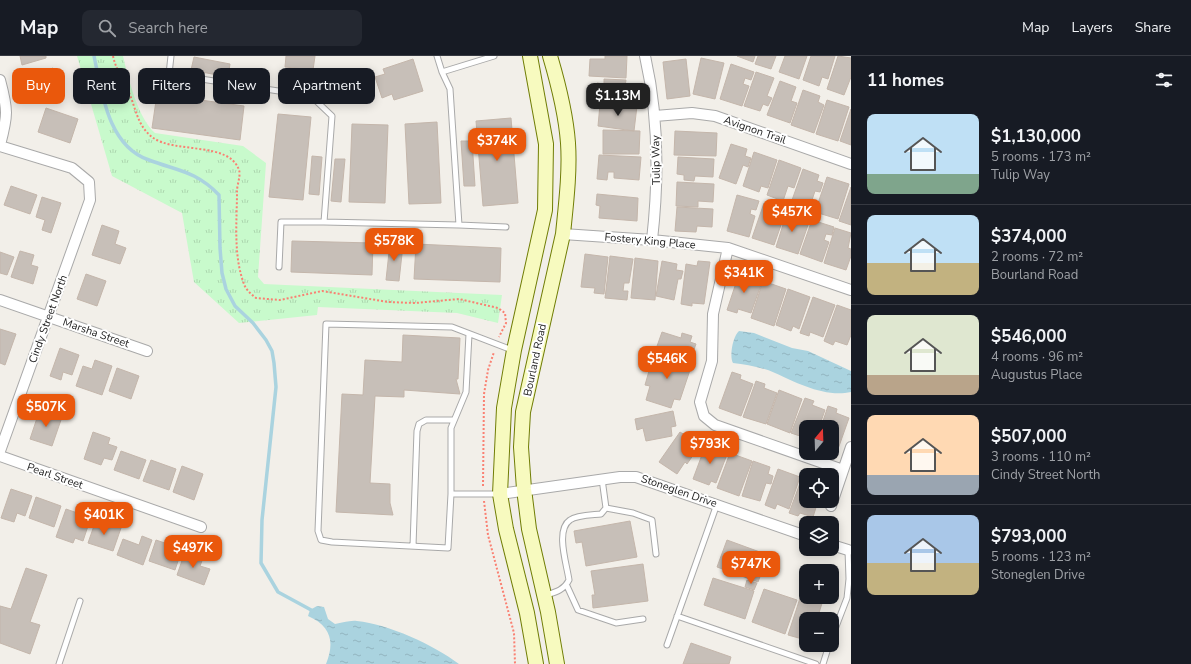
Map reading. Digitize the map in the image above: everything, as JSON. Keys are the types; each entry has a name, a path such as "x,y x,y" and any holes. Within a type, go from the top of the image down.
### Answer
{"main road":[{"name":"Bourland Road","path":"530,56 546,144 544,210 514,350 504,408 500,494 506,529 527,613 536,664"},
{"name":"Bourland Road","path":"550,56 557,80 568,142 566,207 562,234 524,412 521,447 529,529 557,664"}],"street":[{"name":"Tulip Way","path":"644,56 655,116 657,182 652,240"},
{"path":"0,80 6,102 7,117 0,145"},
{"name":"Avignon Trail","path":"655,116 692,113 715,116 851,164"},
{"name":"Cindy Street North","path":"0,145 72,168 85,177 90,186 90,200 85,218 0,451"},
{"name":"Fostery King Place","path":"562,234 652,240 728,248 851,290"},
{"path":"728,248 713,314 713,352 710,370 700,402 704,416 715,425 843,470"},
{"name":"Marsha Street","path":"0,300 147,351"},
{"path":"839,482 851,447"},
{"name":"Pearl Street","path":"0,456 201,528"},
{"name":"Stoneglen Drive","path":"500,494 524,489 628,476 644,479 799,533"},
{"path":"839,547 848,550"}],"lane":[{"path":"171,56 169,74 311,96 332,116 324,222"},
{"path":"437,56 442,72 450,89 459,225"},
{"path":"442,72 494,56"},
{"path":"279,267 281,222 506,227"},
{"path":"469,334 466,392 450,428 451,494 448,548 321,540 318,531 326,324 452,327 514,350"},
{"path":"413,546 417,431 419,424 426,420 454,420"},
{"path":"544,596 560,591 567,586 570,580 562,536 565,525 571,519 601,514 606,508 602,479"},
{"path":"451,494 500,494"},
{"path":"667,645 717,504"},
{"path":"606,508 633,513 652,520 656,554"},
{"path":"839,619 847,598 849,579 848,550"},
{"path":"567,586 578,610 616,623 643,619"},
{"path":"59,664 80,601"},
{"path":"677,616 816,664"},
{"path":"823,664 827,652"}],"green space":[{"path":"77,56 123,56 126,68 80,68"},
{"path":"130,82 139,108 149,126 155,133 243,146 266,163 258,277 264,284 502,295 498,323 457,313 318,307 317,315 239,323 194,282 182,213 112,176 91,104 130,104"}],"water":[{"path":"739,331 754,333 792,348 808,351 851,371 851,392 832,393 822,391 802,385 765,369 733,363 731,356 732,346"},
{"path":"317,606 324,607 328,619 335,624 354,621 382,626 410,636 437,650 459,664 326,664 330,649 329,636 322,625 308,616 310,610"}],"building":[{"path":"20,56 46,56 46,58 22,65"},
{"path":"286,56 315,56 313,68 285,67"},
{"path":"605,56 627,56 626,78 589,76 590,59 605,59"},
{"path":"737,56 755,56 753,62"},
{"path":"758,56 776,56 771,69 755,64"},
{"path":"785,56 807,56 799,79 779,72"},
{"path":"811,56 835,56 828,79 822,77 819,86 803,80"},
{"path":"838,56 851,58 851,77 844,95 827,89"},
{"path":"194,57 230,64 229,68 213,68 213,74 205,73 205,68 191,68"},
{"path":"701,58 724,63 715,99 693,94"},
{"path":"413,59 423,91 394,100 392,94 382,98 375,77 385,74 383,69"},
{"path":"686,59 690,96 667,99 663,62"},
{"path":"731,64 754,72 751,80 745,78 743,84 749,86 742,106 720,99"},
{"path":"756,72 774,78 767,96 772,98 768,106 763,104 760,111 744,106"},
{"path":"604,79 626,80 625,86 632,86 632,103 596,101 597,83 604,84"},
{"path":"780,81 796,87 791,101 797,103 790,123 767,115"},
{"path":"803,90 820,96 818,102 824,105 814,133 791,125"},
{"path":"827,100 849,107 838,141 816,134"},
{"path":"205,101 213,102 213,104 244,106 240,140 152,128 156,104 205,104"},
{"path":"600,104 637,106 634,131 598,126"},
{"path":"46,108 78,119 70,143 38,132"},
{"path":"851,109 851,145 840,141"},
{"path":"278,114 311,117 303,200 269,197"},
{"path":"511,118 518,203 483,206 476,121"},
{"path":"437,122 441,203 409,204 405,124"},
{"path":"352,124 388,125 385,203 349,202"},
{"path":"603,130 640,131 639,154 603,154"},
{"path":"675,131 717,133 716,156 674,155"},
{"path":"461,141 472,141 475,186 464,186"},
{"path":"731,144 747,149 745,156 751,158 748,167 743,165 736,184 719,178"},
{"path":"754,152 777,160 768,188 761,186 759,192 743,186"},
{"path":"599,155 641,157 639,180 614,178 614,172 608,172 607,180 597,179"},
{"path":"312,156 322,157 319,195 309,194"},
{"path":"678,157 714,159 713,177 695,176 694,181 684,180 684,175 677,174"},
{"path":"335,159 345,159 341,202 331,201"},
{"path":"779,160 801,168 794,188 788,186 783,201 767,195"},
{"path":"803,169 819,175 817,181 823,183 820,192 815,191 809,209 791,203"},
{"path":"827,177 849,184 838,219 815,212"},
{"path":"677,182 714,184 713,202 698,201 698,207 676,206"},
{"path":"11,186 37,195 30,214 4,205"},
{"path":"851,187 851,225 839,221"},
{"path":"597,194 638,198 637,221 599,218 600,206 596,205"},
{"path":"737,195 759,201 756,210 751,209 750,214 755,216 749,237 727,231"},
{"path":"42,197 61,203 51,233 42,230 45,220 36,217"},
{"path":"764,203 780,209 776,223 781,225 774,245 752,238"},
{"path":"677,207 713,209 712,227 697,226 696,232 675,231"},
{"path":"787,212 804,217 802,223 808,225 798,254 776,247"},
{"path":"812,220 834,227 832,235 826,234 824,240 829,242 822,262 800,254"},
{"path":"102,225 119,231 115,244 126,248 120,264 92,255"},
{"path":"835,228 851,233 848,248 851,249 851,256 846,270 824,263"},
{"path":"292,241 373,243 372,275 291,272"},
{"path":"390,243 403,245 399,281 386,280"},
{"path":"416,244 501,248 500,282 414,279"},
{"path":"20,251 34,255 31,265 38,267 33,284 11,277"},
{"path":"0,252 14,257 7,275 0,273"},
{"path":"585,254 608,257 604,294 594,293 595,288 581,287"},
{"path":"610,256 633,259 629,283 624,283 623,291 628,291 627,300 605,298"},
{"path":"635,258 658,261 655,300 631,298"},
{"path":"662,261 677,264 676,270 683,271 681,279 678,279 674,300 656,296"},
{"path":"698,261 710,262 704,304 692,303 692,306 681,304 686,264 697,266"},
{"path":"86,274 106,281 97,306 77,299"},
{"path":"739,274 762,282 751,313 738,309 737,313 727,310"},
{"path":"763,281 786,289 774,326 751,318"},
{"path":"788,289 810,297 799,329 793,326 791,331 776,325"},
{"path":"813,297 835,305 823,337 810,332 809,336 800,333"},
{"path":"837,305 851,310 851,335 847,345 835,341 833,345 824,341"},
{"path":"0,329 16,334 5,365 0,363"},
{"path":"662,332 681,338 682,333 692,336 690,342 696,344 690,360 656,349"},
{"path":"403,335 460,338 458,379 456,379 460,394 404,390 404,397 375,396 370,483 390,484 390,503 393,515 336,512 342,394 363,395 365,360 402,362"},
{"path":"60,348 79,355 72,375 63,372 61,380 50,376"},
{"path":"661,353 687,361 684,368 690,370 680,400 674,399 671,408 646,400 650,386 645,385 651,364 657,366"},
{"path":"95,360 112,366 102,395 76,386 83,366 92,369"},
{"path":"117,368 139,376 131,399 109,391"},
{"path":"732,372 741,375 740,379 753,384 741,416 719,408"},
{"path":"756,381 765,384 764,388 777,393 766,424 743,417"},
{"path":"779,390 802,399 790,433 767,424"},
{"path":"805,398 814,401 812,405 825,410 821,420 799,420 799,436 791,433"},
{"path":"828,406 837,409 836,413 849,418 839,446 839,420 823,420"},
{"path":"40,409 62,417 52,446 30,439"},
{"path":"673,411 676,426 671,427 672,436 646,441 643,428 637,430 635,419"},
{"path":"93,432 110,438 108,444 117,447 112,460 104,458 101,465 84,459"},
{"path":"680,432 700,445 687,464 685,462 677,474 659,462"},
{"path":"706,444 728,452 716,483 711,481 709,485 693,479"},
{"path":"121,451 146,460 139,479 114,470"},
{"path":"730,453 752,461 739,496 717,488"},
{"path":"151,460 176,469 169,490 143,481"},
{"path":"753,461 770,467 768,474 773,476 771,484 766,483 760,501 742,496"},
{"path":"182,466 203,474 194,500 173,492"},
{"path":"778,469 799,477 789,509 777,504 775,509 765,505"},
{"path":"799,486 799,508 816,508 813,516 800,513 798,516 789,513"},
{"path":"11,489 32,496 25,516 17,513 14,522 1,518"},
{"path":"36,497 61,506 54,527 29,518"},
{"path":"66,509 83,515 80,523 88,526 83,541 75,538 73,543 56,537"},
{"path":"96,520 121,528 113,551 88,543"},
{"path":"630,521 637,557 586,566 582,542 576,543 574,531"},
{"path":"142,536 152,540 143,565 117,555 123,539 139,545"},
{"path":"156,540 182,549 175,570 149,561"},
{"path":"727,540 768,555 758,582 717,567"},
{"path":"185,552 203,558 200,566 210,569 204,585 177,575"},
{"path":"643,564 648,601 593,608 592,595 595,595 591,571"},
{"path":"26,568 47,575 30,622 40,625 30,654 0,643 0,606 11,609"},
{"path":"713,578 754,591 745,619 704,605"},
{"path":"747,580 757,583 754,590 745,587"},
{"path":"764,589 797,600 785,634 752,622"},
{"path":"799,601 799,604 822,604 819,612 799,612 799,638 788,635"},
{"path":"691,643 731,657 729,664 683,664"}],"waterway":[{"path":"94,56 100,86 109,117 124,143 135,153 149,160 194,176 211,187 219,195 220,248 222,273 226,289 235,306 253,323 266,340 272,351 274,363 276,387 262,520 261,563 278,592 313,611"}]}
